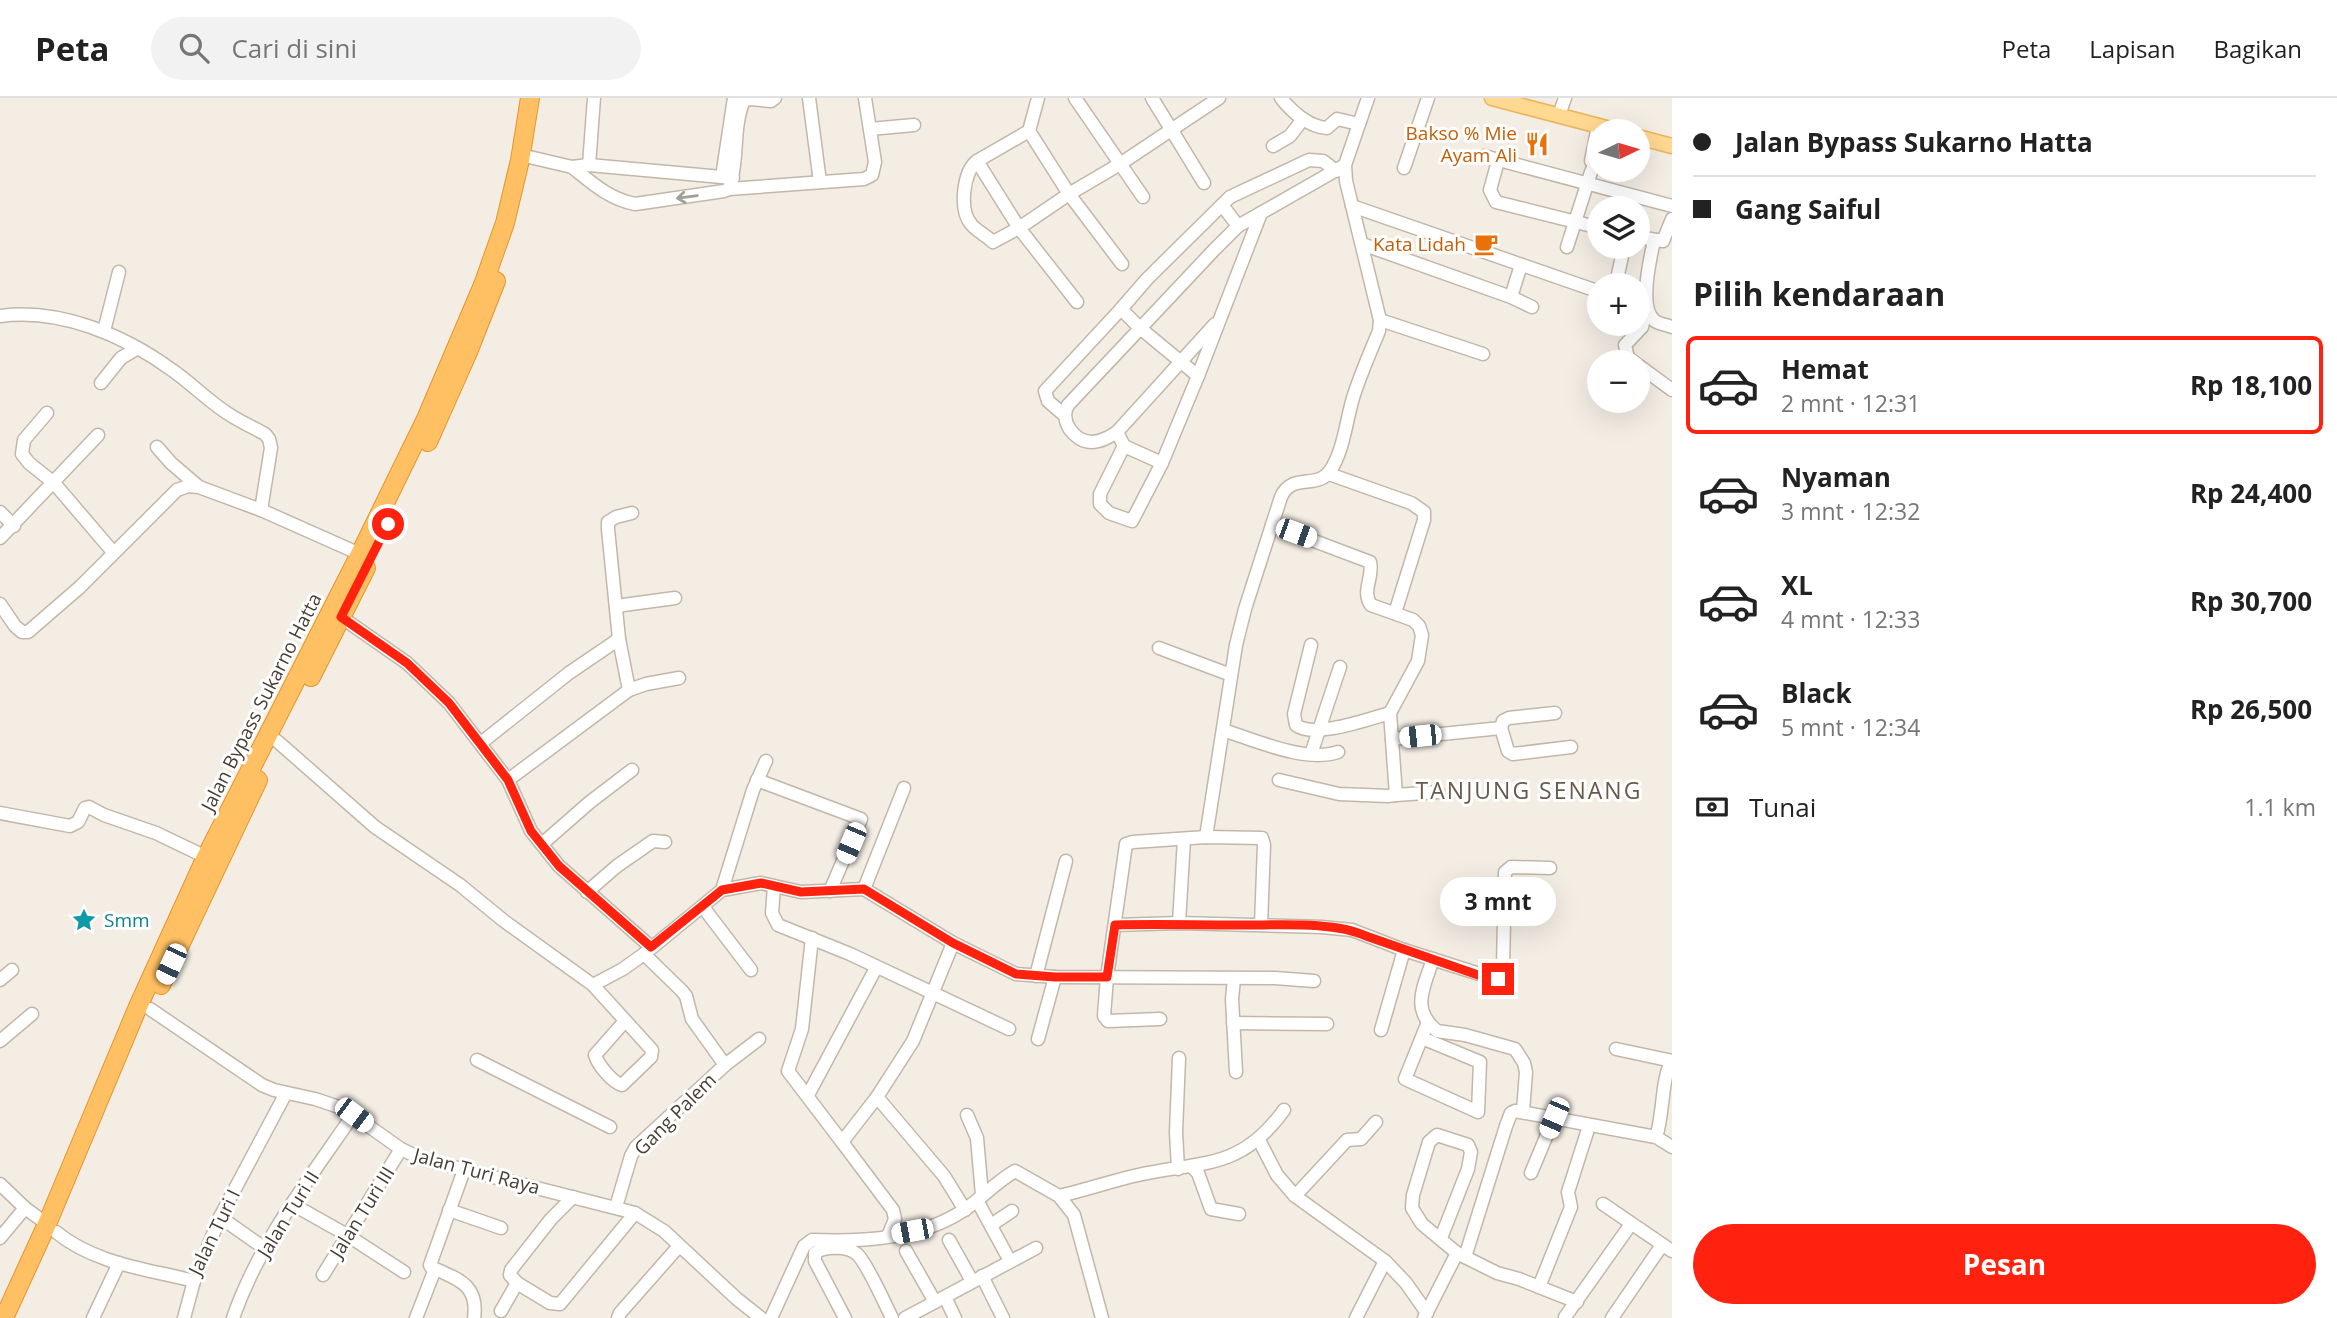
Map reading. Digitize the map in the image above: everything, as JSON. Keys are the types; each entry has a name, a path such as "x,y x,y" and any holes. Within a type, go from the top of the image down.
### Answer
{"highway":[{"name":"Jalan Bypass Sukarno Hatta","path":"16,1318 137,1009 206,857 408,459 482,285 527,157 530,98"},
{"name":"Jalan Bypass Sukarno Hatta","path":"4,1318 52,1228 223,851 436,425 468,352 517,222 527,157 541,98"}],"main road":[{"path":"1492,98 1587,123"},
{"path":"1650,140 1672,146"}],"street":[{"path":"589,165 594,98"},
{"path":"728,182 734,98"},
{"path":"728,182 742,104 747,99 768,101 775,98"},
{"path":"809,98 820,182"},
{"path":"527,157 572,167 589,165 728,182 864,179 872,175 875,162 865,98"},
{"path":"1038,98 1030,131 1069,194 1122,264"},
{"path":"1075,98 1143,197"},
{"path":"1152,98 1204,183"},
{"path":"1030,131 977,161 971,166 965,180 965,212 970,223 993,242 1120,164 1219,98"},
{"path":"1281,98 1303,119 1321,128 1327,128 1337,119 1359,124"},
{"path":"1220,319 1118,432 1093,442 1082,440 1064,421 1063,414 1068,405 1238,226 1340,168 1368,98"},
{"path":"1404,168 1428,98"},
{"path":"1559,115 1565,98"},
{"path":"1273,146 1290,136 1303,119"},
{"path":"870,129 914,125"},
{"path":"1484,156 1587,178"},
{"path":"1063,414 1048,401 1045,391 1230,197 1309,160 1323,161 1340,168 1346,181 1362,244 1380,320 1379,331 1354,395 1337,458 1329,474 1314,481 1292,484 1285,488 1272,525 1245,609 1231,675 1206,837"},
{"path":"977,161 1019,228 1077,302"},
{"path":"1498,161 1490,191 1496,202 1587,225"},
{"path":"572,167 606,194 635,204 728,182"},
{"path":"1567,247 1588,182"},
{"path":"1601,182 1672,206"},
{"path":"1222,205 1238,226"},
{"path":"1352,206 1587,288"},
{"path":"1124,446 1100,494 1100,504 1109,513 1132,522 1162,463 1261,213"},
{"path":"1672,219 1648,274 1647,302 1655,321 1672,327"},
{"path":"1362,244 1532,307"},
{"path":"1511,297 1521,265"},
{"path":"104,331 119,272"},
{"path":"1121,309 1198,376"},
{"path":"0,316 47,315 104,331 171,369 226,413 265,434 270,439 267,486 261,510"},
{"path":"1380,320 1483,354"},
{"path":"1626,350 1625,345 1634,336"},
{"path":"101,383 121,358 136,349"},
{"path":"1650,374 1672,390"},
{"path":"47,413 24,440 22,454 54,483 113,552"},
{"path":"1118,432 1124,446 1162,463"},
{"path":"0,538 98,435"},
{"path":"157,447 171,463 200,487"},
{"path":"1329,474 1411,503 1424,512 1424,520 1395,613"},
{"path":"0,604 15,626 22,632 28,632 80,587 177,490 188,486 200,487 261,510 360,554"},
{"path":"0,512 14,526"},
{"path":"629,690 619,639 608,522 632,513"},
{"path":"1272,525 1370,562 1372,567 1366,593 1367,601 1371,605 1413,620 1419,626 1422,635 1418,661 1390,713 1396,795"},
{"path":"616,606 675,598"},
{"path":"341,617 407,663 449,703 508,780 531,831 559,866 647,951 682,990 692,1018 725,1065"},
{"path":"481,743 569,673 619,639"},
{"path":"1311,645 1294,714 1296,725 1301,729 1320,730 1390,713"},
{"path":"1159,648 1231,675"},
{"path":"1311,754 1340,667"},
{"path":"508,780 629,690 679,678"},
{"path":"1555,713 1503,721 1501,728 1508,751 1513,754 1571,747"},
{"path":"1392,739 1501,728"},
{"path":"1223,730 1318,757 1338,752"},
{"path":"277,741 376,827 460,885 504,921 593,985 650,1048 652,1055 625,1084 620,1085 597,1061 595,1055 625,1021"},
{"path":"722,890 757,780 766,761"},
{"path":"542,845 632,770"},
{"path":"757,780 861,819 831,891"},
{"path":"1279,780 1339,794 1396,795 1438,792"},
{"path":"864,889 904,788"},
{"path":"0,813 70,827 78,822 85,808 89,807 156,833 206,857"},
{"path":"1160,1019 1108,1021 1104,1013 1126,844 1206,837 1262,838 1261,925"},
{"path":"1179,923 1184,839"},
{"path":"587,892 617,866 653,841 665,842"},
{"path":"1036,976 1066,861"},
{"path":"1115,925 1179,923 1352,930 1495,979 1500,977 1503,967 1505,872 1511,867 1550,868"},
{"path":"593,985 623,969 722,890 753,883 801,892 864,889 953,943 1016,974 1055,977 1275,978 1314,982"},
{"path":"774,886 772,913 776,924 850,954 1009,1029"},
{"path":"703,907 751,970"},
{"path":"811,938 802,1029 788,1068 792,1077 893,1210 895,1219 888,1236"},
{"path":"842,1142 877,1097 914,1041 953,943"},
{"path":"1381,1030 1404,950"},
{"path":"1433,959 1420,1001 1421,1010 1428,1022 1444,1034 1465,1035 1514,1049 1524,1063 1526,1072 1523,1111"},
{"path":"808,1096 876,968"},
{"path":"0,980 12,970"},
{"path":"1038,1039 1055,977"},
{"path":"1234,979 1231,999 1236,1072"},
{"name":"Jalan Turi Raya","path":"150,1009 262,1085 329,1103 354,1115 401,1149 422,1159 635,1213 655,1224 761,1318"},
{"path":"0,1041 32,1014"},
{"path":"1422,1038 1480,1062 1478,1112 1405,1079 1428,1022"},
{"path":"1233,1023 1327,1024"},
{"name":"Gang Palem","path":"616,1207 636,1147 725,1065 759,1039"},
{"path":"1616,1049 1672,1061 1666,1070 1662,1115 1656,1137"},
{"path":"1178,1169 1176,1132 1179,1058"},
{"path":"477,1060 610,1127"},
{"name":"Jalan Turi I","path":"0,1184 25,1208 84,1251 119,1264 194,1281 220,1217 286,1093"},
{"path":"877,1097 944,1176 965,1210"},
{"path":"1059,1196 1139,1175 1192,1167 1231,1156 1259,1140 1284,1110"},
{"path":"1259,1140 1277,1175 1295,1196 1385,1261 1406,1283 1426,1315 1461,1255 1511,1113 1523,1111 1656,1137 1672,1147"},
{"name":"Jalan Turi II","path":"233,1318 264,1248 354,1115"},
{"path":"967,1115 977,1138 981,1199 1010,1261"},
{"path":"1531,1173 1554,1118"},
{"path":"1295,1196 1347,1140 1363,1137 1376,1122"},
{"path":"1539,1287 1571,1207 1568,1192 1589,1126"},
{"path":"1441,1238 1468,1169 1471,1149 1468,1144 1440,1135 1434,1136 1429,1142 1412,1204 1422,1224 1461,1255 1497,1273 1577,1302"},
{"name":"Jalan Turi III","path":"323,1275 401,1149"},
{"path":"1192,1167 1198,1173 1211,1209 1239,1214"},
{"path":"464,1170 430,1265 456,1277 471,1292 475,1301 474,1318"},
{"path":"771,1318 804,1246 812,1240 846,1241 937,1226 981,1199 1015,1171 1059,1196 1074,1215 1102,1318"},
{"path":"573,1196 511,1270 510,1275 517,1283 550,1303 560,1304 635,1213"},
{"path":"292,1204 404,1272"},
{"path":"1603,1204 1667,1248 1612,1318"},
{"path":"0,1238 25,1208"},
{"path":"449,1210 501,1228"},
{"path":"991,1225 1012,1211"},
{"path":"220,1217 264,1248"},
{"path":"1565,1317 1631,1224"},
{"path":"949,1240 1003,1318"},
{"path":"618,1318 679,1246"},
{"path":"905,1318 1037,1248"},
{"path":"845,1318 815,1261 815,1252 820,1249 844,1249 859,1255 892,1318"},
{"path":"906,1251 956,1318"},
{"path":"1356,1318 1385,1261"},
{"path":"93,1318 119,1264"},
{"path":"416,1318 435,1269"},
{"path":"184,1318 194,1281"},
{"path":"500,1311 517,1283"}],"place":[{"name":"Bakso % Mie Ayam Ali","path":"1537,144"},
{"name":"Kata Lidah","path":"1486,244"},
{"name":"Smm","path":"84,920"}],"district":[{"name":"TANJUNG SENANG","path":"1529,791"}],"route":[{"path":"388,524 341,617 407,663 449,703 508,780 531,831 559,866 651,947 722,890 761,883 801,892 864,889 953,943 1016,974 1107,977 1115,925 1179,923 1352,930 1436,961 1498,979"}]}
